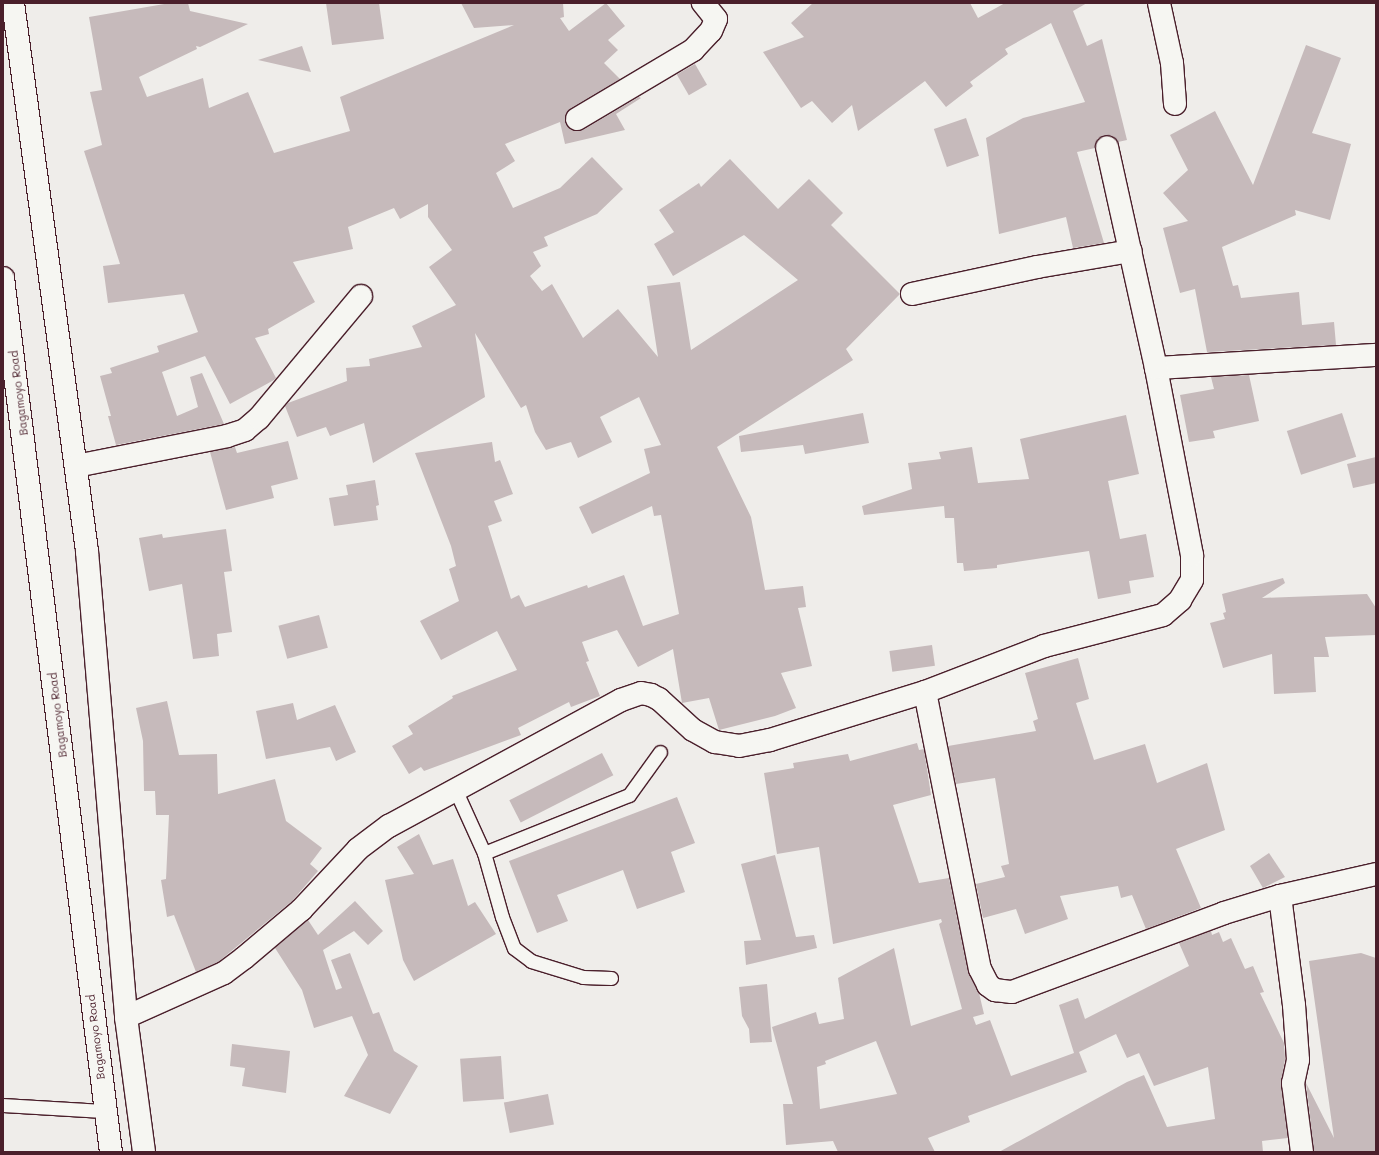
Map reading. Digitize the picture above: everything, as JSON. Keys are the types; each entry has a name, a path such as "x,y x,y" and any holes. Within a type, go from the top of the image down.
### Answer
{"main road":[{"path":"12,3 87,550 126,1017 144,1152"},
{"path":"577,119 693,50 711,31 716,18 704,3"},
{"path":"1158,3 1172,63 1175,104"},
{"path":"126,1017 229,969 301,910 335,871 372,837 455,789 621,700 642,693 659,699 693,730 715,742 739,746 770,740 925,692 1044,646 1163,615 1180,600 1192,580 1192,555 1156,368 1107,147"},
{"path":"912,294 1037,267 1131,251"},
{"name":"Bagamoyo Road","path":"3,278 6,313 111,1152"},
{"path":"76,466 227,436 244,430 259,418 361,296"},
{"path":"1156,368 1376,355"},
{"path":"925,692 980,969 988,985 995,990 1012,992 1224,913 1280,896 1376,874"},
{"path":"1280,896 1294,1005 1298,1060 1294,1083 1302,1152"}],"lane":[{"path":"484,853 629,794 660,752"},
{"path":"455,789 484,853 502,917 514,948 531,962 583,977 611,978"},
{"path":"3,1105 105,1111"}],"building":[{"path":"170,3 188,3 190,11 248,24 200,47 196,46 197,49 139,77 147,97 203,78 209,108 248,92 274,153 350,131 340,97 514,25 474,28 461,3 563,3 564,17 560,18 569,31 606,3 625,26 608,40 618,50 604,63 620,79 571,108 565,120 571,130 583,130 639,97 641,98 616,114 625,130 565,144 560,122 505,144 515,161 496,173 513,208 560,188 592,157 623,189 597,214 544,237 548,246 533,252 541,266 530,276 542,291 552,284 583,338 618,309 658,357 647,286 680,282 691,350 798,280 744,235 673,276 654,244 674,232 659,210 699,183 701,187 730,159 778,209 809,179 843,213 831,225 900,294 846,349 853,360 717,447 751,517 765,590 803,586 806,607 798,608 812,666 781,673 796,708 775,716 719,730 709,698 682,703 673,649 638,667 617,630 582,642 589,661 586,662 600,696 571,707 569,702 518,728 521,735 424,771 421,767 409,774 392,746 413,734 408,726 453,698 452,696 517,670 497,631 441,660 420,621 459,601 449,569 456,566 451,546 415,453 492,442 495,462 500,460 513,494 494,501 502,521 488,526 511,599 519,595 525,607 587,585 588,588 624,575 643,626 679,614 661,515 654,516 652,506 592,534 579,507 650,473 644,449 661,445 639,397 600,417 612,442 578,458 571,442 546,450 535,432 526,405 521,408 475,333 485,397 373,463 364,423 330,436 326,427 297,437 285,406 288,403 347,381 346,368 370,366 369,359 422,347 412,326 456,305 429,267 452,250 428,217 428,204 400,219 394,208 348,227 353,249 293,262 315,302 268,329 269,334 255,338 276,378 274,380 230,404 205,356 162,372 177,416 198,407 190,377 202,373 224,424 116,445 108,416 111,416 100,376 112,373 110,368 159,352 157,346 198,332 184,294 108,303 103,266 120,264 84,151 102,145 90,92 102,90 89,17"},
{"path":"326,3 379,3 384,39 332,45"},
{"path":"813,3 970,3 978,18 1005,3 1087,3 1073,11 1087,46 1102,39 1127,140 1118,142 1111,135 1105,135 1098,138 1095,148 1077,152 1104,243 1073,248 1066,217 999,234 986,138 1023,118 1085,102 1051,23 1005,49 1008,54 970,82 973,86 946,107 925,81 858,131 852,105 832,123 812,101 801,108 763,52 804,37 791,23"},
{"path":"1306,45 1341,58 1312,133 1351,144 1330,220 1295,210 1296,215 1222,247 1233,286 1238,285 1241,298 1299,292 1302,325 1334,322 1336,345 1207,352 1195,289 1180,293 1163,228 1188,221 1163,193 1188,170 1170,135 1215,111 1253,185"},
{"path":"302,46 311,72 258,60"},
{"path":"695,64 707,85 689,95 677,74"},
{"path":"966,118 979,156 947,167 934,129"},
{"path":"1249,375 1259,421 1213,431 1215,438 1189,442 1180,395 1214,389 1211,377"},
{"path":"863,413 869,443 805,454 803,445 741,452 739,436"},
{"path":"1342,413 1356,457 1301,475 1287,431"},
{"path":"1126,415 1139,474 1108,481 1120,539 1146,534 1154,577 1129,581 1131,593 1098,599 1089,551 997,565 997,568 964,571 963,563 957,563 954,518 945,518 944,506 864,515 862,506 912,489 908,463 941,459 939,452 972,447 978,483 1029,479 1020,439"},
{"path":"288,441 298,479 271,486 274,498 226,510 210,452 235,447 237,453"},
{"path":"1376,457 1376,483 1353,488 1347,464"},
{"path":"375,480 379,505 376,506 378,520 334,526 329,498 348,495 346,485"},
{"path":"226,529 232,571 224,572 232,632 217,634 219,656 193,659 182,584 149,591 139,538 162,534 163,538"},
{"path":"1283,578 1285,583 1262,598 1367,594 1376,608 1376,635 1325,637 1329,657 1314,657 1316,692 1274,694 1272,654 1223,668 1210,623 1225,619 1223,613 1226,612 1222,594"},
{"path":"319,615 328,648 287,659 278,626"},
{"path":"932,645 935,666 892,672 889,651"},
{"path":"1078,658 1089,699 1076,703 1094,760 1145,744 1157,783 1207,763 1225,830 1176,849 1201,908 1146,929 1132,895 1121,898 1118,886 1060,896 1068,919 1025,934 1016,909 983,918 976,884 1005,877 1001,866 1009,864 995,778 956,784 948,746 1036,731 1033,721 1038,719 1025,673"},
{"path":"167,701 179,755 217,754 218,794 275,779 286,821 322,848 310,864 318,871 292,901 218,962 196,972 174,915 167,917 161,880 166,879 169,815 156,815 155,791 144,791 143,741 136,708"},
{"path":"293,703 297,720 335,705 356,752 336,761 330,747 266,759 256,711"},
{"path":"917,743 919,750 924,749 931,795 893,805 919,883 949,878 968,972 979,993 984,1014 973,1017 976,1025 990,1020 1011,1076 1074,1053 1059,1005 1078,998 1085,1019 1189,966 1179,943 1211,931 1212,935 1219,932 1223,942 1231,938 1245,969 1253,966 1264,992 1260,993 1284,1043 1285,1059 1281,1084 1288,1138 1262,1141 1263,1152 999,1152 1127,1082 1144,1075 1167,1127 1215,1119 1208,1067 1154,1086 1139,1053 1127,1058 1116,1034 1079,1052 1087,1072 968,1116 970,1122 928,1138 935,1152 838,1152 833,1141 786,1145 783,1104 793,1104 772,1027 816,1012 819,1024 844,1019 838,978 894,948 911,1026 962,1009 939,924 942,922 941,919 833,944 819,847 777,854 764,773 794,768 793,763 848,754 850,761","holes":["876,1041 897,1094 820,1109 817,1067 826,1064 825,1061"]},
{"path":"602,753 613,775 521,822 509,800"},
{"path":"677,797 695,843 671,852 685,892 637,909 623,870 557,895 568,921 537,933 509,861"},
{"path":"419,834 433,865 453,859 468,906 475,902 496,934 414,981 403,960 385,880 414,874 397,847"},
{"path":"1269,853 1285,877 1263,888 1250,866"},
{"path":"775,855 796,937 814,935 817,948 746,965 744,941 761,940 741,864"},
{"path":"355,901 383,931 368,945 354,931 323,950 336,990 342,988 331,960 350,953 373,1014 379,1012 394,1051 418,1066 390,1114 344,1096 368,1055 352,1016 314,1028 302,990 275,948 308,920 318,935"},
{"path":"1361,953 1376,958 1376,1152 1314,1152 1306,1083 1334,1138 1309,961"},
{"path":"767,984 772,1042 750,1043 749,1029 742,1016 739,987"},
{"path":"232,1044 290,1051 286,1093 242,1086 245,1068 230,1066"},
{"path":"501,1056 504,1099 463,1102 460,1059"},
{"path":"548,1094 554,1124 510,1133 504,1103"}]}
